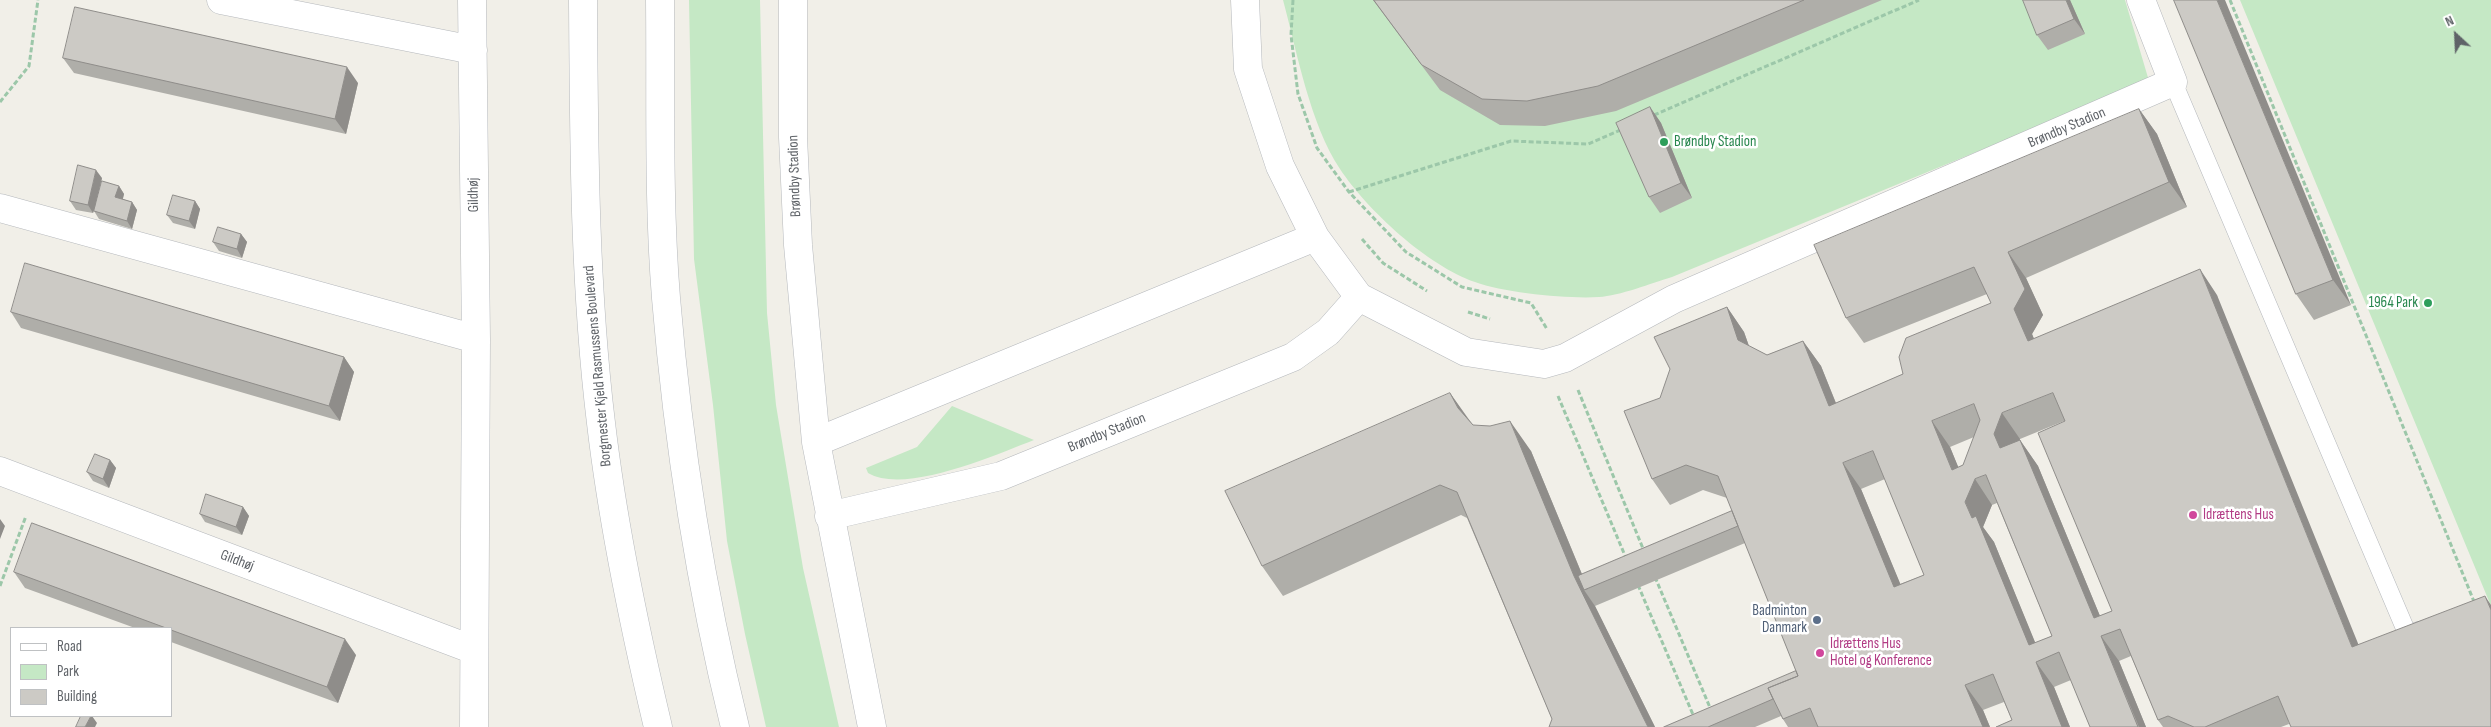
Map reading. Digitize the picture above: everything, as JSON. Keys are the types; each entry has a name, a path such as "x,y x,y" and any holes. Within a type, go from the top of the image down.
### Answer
{"street":[{"path":"221,0 473,50"},
{"name":"Gildhøj","path":"472,0 476,339 474,727"},
{"name":"Borgmester Kjeld Rasmussens Boulevard","path":"582,0 584,155 589,285 601,422 620,554 658,727"},
{"path":"660,0 666,297 693,529 714,642 734,727"},
{"name":"Brøndby Stadion","path":"793,0 793,137 798,245 816,442 829,516 872,727"},
{"name":"Brøndby Stadion","path":"1245,0 1248,69 1280,166 1315,237 1359,297 1466,352 1544,364 1564,358 1674,299 2173,82"},
{"path":"2141,0 2173,82"},
{"path":"0,208 476,339"},
{"path":"816,442 1315,237"},
{"name":"Brøndby Stadion","path":"829,516 1001,476 1293,357 1328,332 1359,297"},
{"name":"Gildhøj","path":"0,472 474,650"}],"lane":[{"path":"2173,82 2407,633 2482,621"}],"path":[{"path":"0,102 29,66 38,0"},
{"path":"1293,0 1291,35 1298,94 1317,148 1349,192 1406,252 1462,287 1532,302 1564,358 1646,556"},
{"path":"1646,119 1919,0"},
{"path":"2230,0 2482,621"},
{"path":"1349,192 1511,141 1588,144 1628,127"},
{"path":"0,586 37,485"},
{"path":"1654,574 1711,711"}],"green space":[{"path":"689,0 760,0 767,313 776,405 803,568 839,727 766,727 745,634 727,541 713,405 694,259"},
{"name":"Brøndby Stadion","path":"1283,0 2125,0 2149,81 1672,277 1607,296 1554,296 1488,286 1457,274 1419,250 1400,235 1366,202 1340,169 1320,131 1305,87"},
{"name":"1964 Park","path":"2240,0 2491,0 2491,606"},
{"path":"952,406 1034,440 974,463 926,476 884,479 868,473 866,468 917,447"}],"building":[{"path":"1374,0 1804,0 1598,86 1527,101 1482,99 1422,65"},
{"path":"2023,0 2066,0 2074,19 2037,35"},
{"path":"2174,0 2217,0 2333,280 2296,294"},
{"path":"75,7 347,67 335,119 63,58"},
{"path":"1650,107 1681,183 1649,197 1616,123"},
{"name":"Idrættens Hus","path":"2139,109 2169,182 2008,252 2025,289 2014,309 2028,341 2200,269 2352,647 2485,596 2491,610 2491,727 2291,727 2278,696 2205,727 2194,727 2168,716 2158,720 2120,629 2101,636 2138,727 2090,727 2059,652 2036,662 2062,727 1996,727 2012,720 1993,674 1965,685 1983,727 1818,727 1810,708 1783,719 1768,688 1798,676 1718,476 1686,465 1652,479 1624,411 1660,398 1670,369 1654,337 1727,307 1738,340 1767,355 1803,341 1829,406 1903,374 1899,357 1906,338 1991,303 1974,267 1846,318 1814,245","holes":["2053,393 2065,421 2038,433 2112,611 2094,618 2020,440 2000,448 1994,434 2002,413","1974,404 1980,420 1963,465 1952,470 1932,421","1873,451 1924,575 1894,587 1843,463","1986,475 2052,636 2029,645 1976,516 1972,518 1965,502 1975,479"]},
{"path":"78,165 96,170 88,205 70,201"},
{"path":"102,181 119,186 115,197 132,202 127,221 94,211"},
{"path":"173,195 195,201 189,221 167,215"},
{"path":"218,227 241,234 237,249 213,242"},
{"path":"25,263 344,357 329,406 11,312"},
{"path":"1450,393 1458,408 1473,425 1490,426 1510,421 1574,576 1648,727 1549,727 1552,719 1457,492 1440,485 1262,566 1225,491"},
{"path":"95,454 110,460 103,479 87,472"},
{"path":"206,494 243,507 236,527 200,514"},
{"path":"1732,511 1738,526 1584,590 1578,576"},
{"path":"32,523 345,639 327,687 172,630 172,627 163,627 14,572"},
{"path":"1796,671 1798,676 1768,688 1773,699 1708,727 1664,727"},
{"path":"81,717 90,717 85,727 76,727"}],"place":[{"name":"Brøndby Stadion","path":"1664,142"},
{"name":"1964 Park","path":"2428,303"},
{"name":"Idrættens Hus","path":"2193,515"},
{"name":"Badminton Danmark","path":"1817,620"},
{"name":"Idrættens Hus Hotel og Konference","path":"1820,653"}]}
